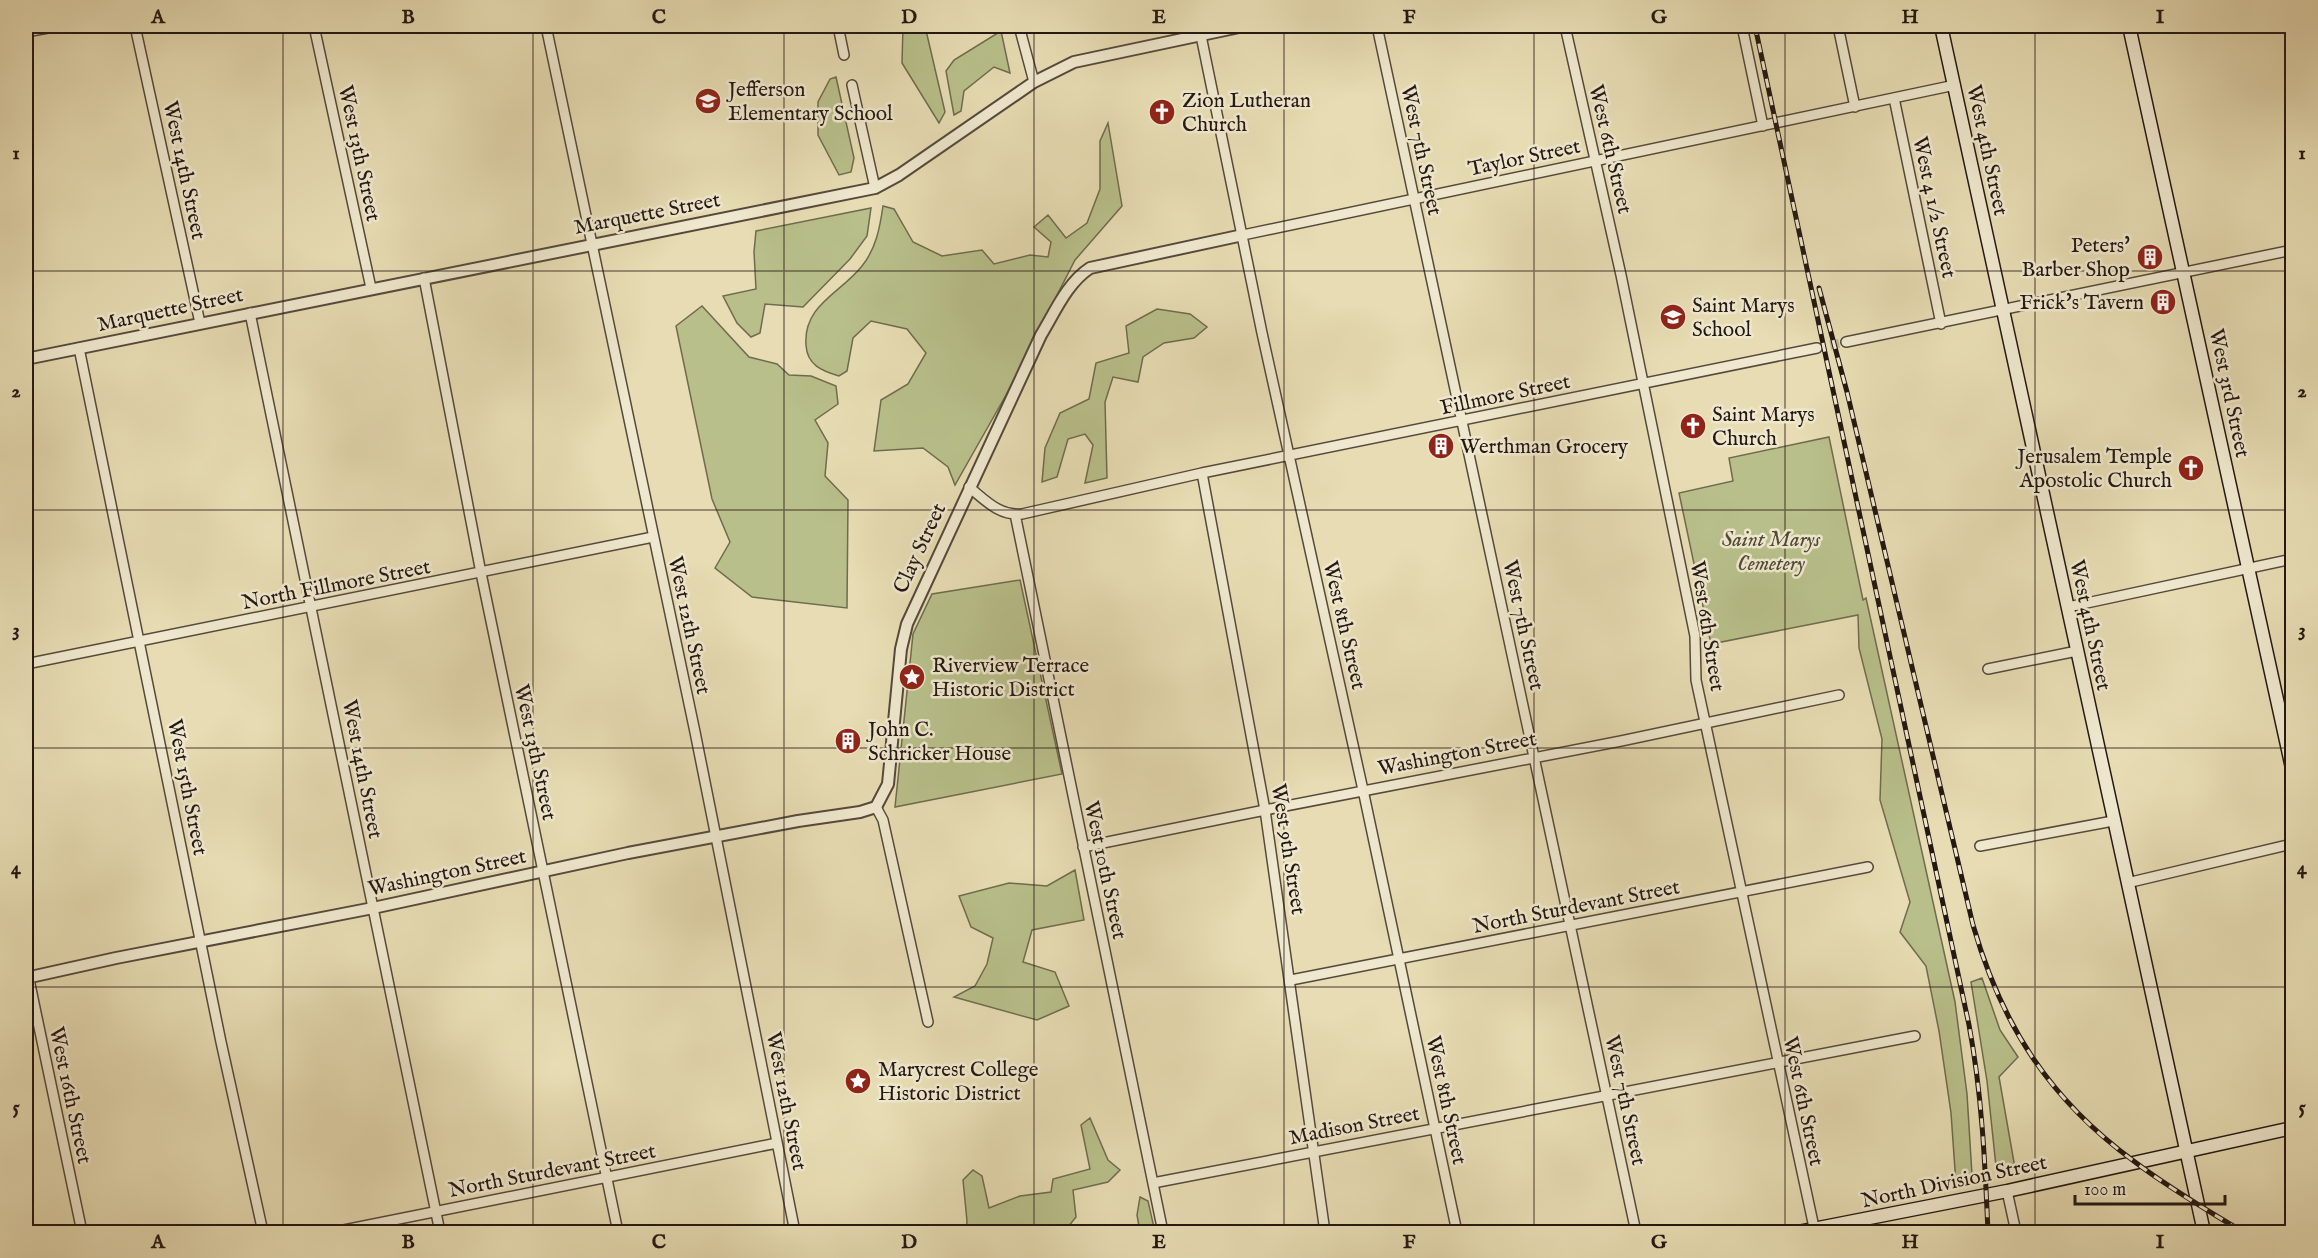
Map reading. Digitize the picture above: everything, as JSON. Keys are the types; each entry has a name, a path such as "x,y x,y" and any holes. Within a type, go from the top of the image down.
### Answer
{"main road":[{"name":"West 4th Street","path":"1941,26 2204,1233"},
{"name":"West 3rd Street","path":"2129,26 2292,768"},
{"name":"North Division Street","path":"1798,1233 2007,1191 2292,1128"}],"street":[{"path":"26,32 59,26"},
{"name":"West 14th Street","path":"135,26 200,323"},
{"name":"West 13th Street","path":"314,26 371,288"},
{"name":"West 12th Street","path":"546,26 795,1233"},
{"path":"838,26 844,55"},
{"path":"1020,26 1034,82"},
{"name":"Marquette Street","path":"27,359 875,188 899,175 1034,82 1074,62 1200,30 1244,26"},
{"name":"West 7th Street","path":"1377,26 1636,1233"},
{"name":"West 6th Street","path":"1565,26 1643,383 1695,636 1696,680 1814,1231"},
{"path":"1742,26 1763,126"},
{"path":"1838,26 1855,106"},
{"name":"West 8th Street","path":"1200,30 1457,1233"},
{"path":"852,85 875,188"},
{"name":"Taylor Street","path":"1242,235 1955,85"},
{"name":"West 4 1/2 Street","path":"1894,98 1941,324"},
{"name":"Clay Street","path":"876,807 888,784 901,649 907,624 1041,335 1068,290 1081,273 1090,268 1242,235"},
{"path":"1846,342 2292,250"},
{"name":"West 13th Street","path":"424,278 481,573 618,1233"},
{"name":"West 14th Street","path":"250,313 440,1233"},
{"path":"26,341 27,359"},
{"name":"West 15th Street","path":"79,348 200,941 263,1233"},
{"name":"Fillmore Street","path":"1202,473 1463,422 1817,348"},
{"path":"969,487 1000,511 1015,514 1202,473"},
{"name":"West 9th Street","path":"1202,473 1265,810 1325,1233"},
{"name":"West 10th Street","path":"1015,514 1163,1233"},
{"name":"North Fillmore Street","path":"26,664 312,608 653,537"},
{"path":"2068,607 2292,560"},
{"path":"1988,669 2077,651"},
{"name":"Washington Street","path":"1083,848 1839,695"},
{"path":"876,807 883,820 928,1022"},
{"name":"Washington Street","path":"27,978 715,837 860,812 876,807"},
{"path":"1980,846 2114,821"},
{"path":"2127,882 2292,844"},
{"name":"North Sturdevant Street","path":"1291,981 1868,867"},
{"name":"West 16th Street","path":"26,965 82,1233"},
{"name":"Madison Street","path":"1153,1184 1915,1036"},
{"name":"North Sturdevant Street","path":"334,1233 777,1143"},
{"path":"2007,1191 2016,1233"}],"green space":[{"path":"903,26 925,26 945,112 939,123 902,63"},
{"path":"1001,31 1010,73 994,67 964,91 961,111 954,115 946,71 954,60"},
{"path":"836,77 854,158 851,172 839,175 818,135 818,102 830,79"},
{"path":"1108,123 1122,206 1075,260 1006,395 955,485 948,467 923,448 874,451 881,400 908,384 926,353 907,329 871,321 853,338 847,371 839,376 816,366 809,358 806,345 807,331 817,310 853,276 871,252 879,230 883,206 894,209 913,242 942,256 982,250 994,264 1030,255 1048,257 1051,242 1034,227 1048,215 1066,238 1087,223 1100,189 1100,141"},
{"path":"871,208 867,236 850,259 803,307 765,304 760,333 751,337 737,323 723,296 756,289 754,252 756,231"},
{"path":"702,306 749,357 777,364 789,375 811,376 836,386 838,404 815,420 828,443 825,476 848,500 847,608 752,597 715,568 730,542 712,499 676,326"},
{"path":"1157,309 1190,314 1207,327 1194,338 1164,343 1143,357 1138,382 1113,377 1105,402 1107,478 1085,483 1093,445 1085,434 1068,439 1057,477 1042,482 1045,448 1060,413 1089,399 1096,363 1129,353 1126,326"},
{"name":"Saint Marys Cemetery","path":"1829,437 1863,600 1866,598 1955,1002 1967,1094 1972,1175 1956,1184 1951,1113 1939,1031 1926,966 1900,932 1910,902 1880,800 1882,739 1859,648 1858,615 1711,644 1679,493 1733,481 1729,458"},
{"path":"1020,580 1062,774 895,807 913,634 932,594"},
{"path":"1075,870 1084,920 1032,930 1023,962 1055,972 1069,1006 1037,1020 954,997 975,986 987,964 993,938 971,927 959,896 1009,883 1047,886"},
{"path":"1982,978 2000,1030 2018,1057 1999,1077 2015,1168 1997,1176 1987,1081 1971,982"},
{"path":"1090,1118 1108,1160 1120,1170 1108,1182 1073,1190 1076,1217 1064,1232 966,1232 963,1180 973,1170 982,1176 989,1208 1020,1196 1051,1192 1053,1179 1090,1169 1081,1125"},
{"path":"1140,1197 1148,1201 1155,1232 1140,1232 1137,1215"}],"tunnel":[{"path":"1817,348 1846,342"}],"railway":[{"path":"1755,26 1969,1025 1980,1103 1988,1232"},
{"path":"1819,288 1847,392 1973,925 1999,996 2033,1058 2078,1113 2148,1172 2243,1232"}],"place":[{"name":"Jefferson Elementary School","path":"708,101"},
{"name":"Zion Lutheran Church","path":"1162,112"},
{"name":"Peters' Barber Shop","path":"2150,257"},
{"name":"Frick's Tavern","path":"2163,302"},
{"name":"Saint Marys School","path":"1673,317"},
{"name":"Saint Marys Church","path":"1693,426"},
{"name":"Werthman Grocery","path":"1441,446"},
{"name":"Jerusalem Temple Apostolic Church","path":"2191,468"},
{"name":"Riverview Terrace Historic District","path":"912,677"},
{"name":"John C. Schricker House","path":"848,741"},
{"name":"Marycrest College Historic District","path":"858,1081"}]}
